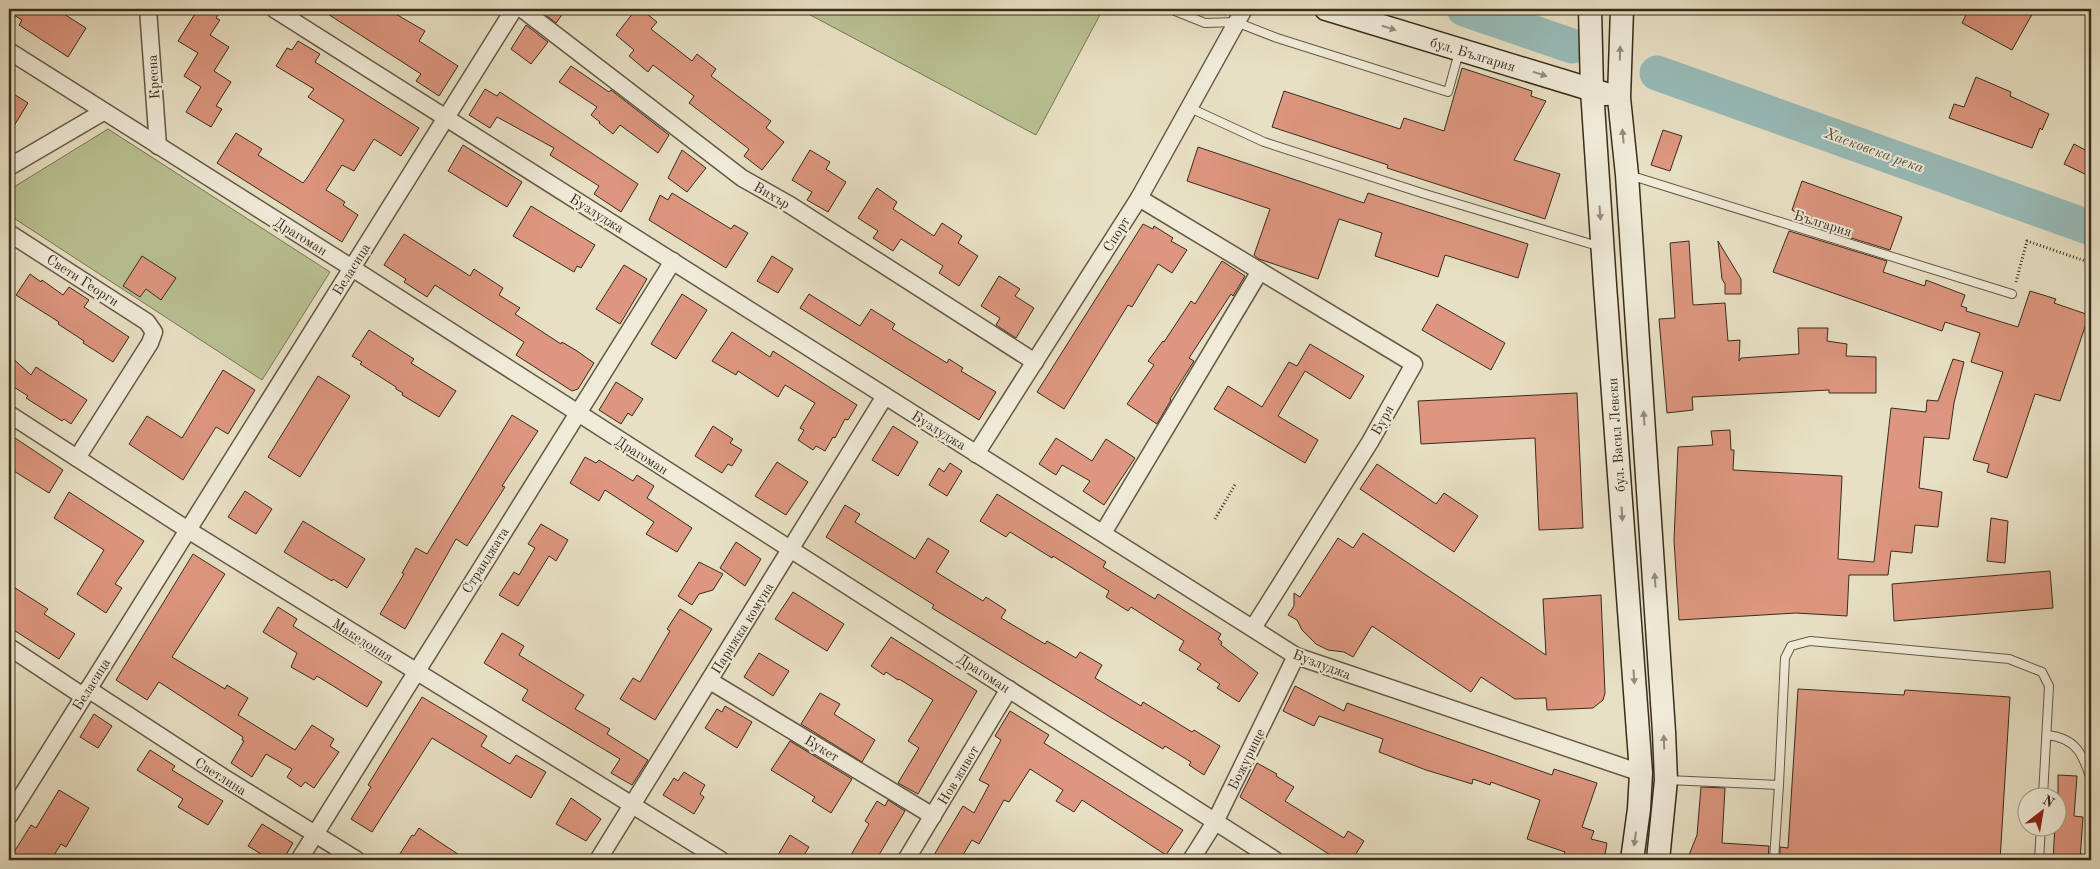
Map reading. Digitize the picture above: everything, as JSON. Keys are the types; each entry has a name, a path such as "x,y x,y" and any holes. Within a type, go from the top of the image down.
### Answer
{"main road":[{"name":"бул. България","path":"1326,9 1619,98"},
{"name":"бул. Васил Левски","path":"1590,9 1592,90 1602,248 1641,773 1639,809 1632,860"},
{"name":"бул. Васил Левски","path":"1622,9 1619,98 1627,174 1656,597 1666,780 1658,860"}],"street":[{"name":"Кресна","path":"148,9 158,146"},
{"name":"Бузлуджа","path":"274,9 1296,656 1641,773"},
{"name":"Беласица","path":"9,816 514,9"},
{"name":"Вихър","path":"522,9 742,178 790,205 1035,362"},
{"name":"Спорт","path":"976,454 1139,198 1240,16"},
{"name":"Драгоман","path":"9,51 352,268 1275,860"},
{"path":"9,167 103,112"},
{"name":"Буря","path":"1139,198 1414,364 1365,449 1253,628"},
{"name":"Свети Георги","path":"9,232 148,322 154,332 150,342 77,458"},
{"name":"Странджата","path":"299,860 673,262"},
{"path":"1103,534 1260,271"},
{"name":"Парижка комуна","path":"598,860 885,396"},
{"name":"Македония","path":"9,414 188,530 416,673 721,860"},
{"name":"Светлина","path":"9,647 356,860"},
{"name":"Божурище","path":"1191,860 1215,822 1296,656"},
{"name":"Букет","path":"710,681 933,816"},
{"name":"Нов живот","path":"906,860 1009,689"}],"lane":[{"path":"1176,11 1205,23 1240,16 1277,38 1448,92 1460,50"},
{"path":"1188,107 1264,142 1462,206 1602,248"},
{"name":"България","path":"1627,174 2012,294"},
{"path":"1774,860 1780,785 1785,658 1791,646 1810,641 2009,659 2042,672 2049,686 2043,786"},
{"path":"2046,735 2061,736 2072,742 2084,759 2091,780"},
{"path":"1666,780 1780,785"},
{"path":"2039,860 2040,836"}],"path":[{"path":"2012,294 2027,241 2091,263"},
{"path":"1215,519 1236,483"}],"green space":[{"path":"799,9 1103,9 1036,135"},
{"path":"108,129 330,272 262,380 9,215 9,190"}],"building":[{"path":"9,9 56,9 86,28 68,57 19,25 22,20 9,12"},
{"path":"198,9 222,9 216,18 220,20 210,35 229,47 214,71 231,82 216,106 222,109 211,127 186,112 201,87 184,76 198,53 178,41"},
{"path":"320,9 387,9 425,31 419,41 458,66 439,96 416,81 421,74"},
{"path":"538,9 566,9 556,23"},
{"path":"636,9 641,9 657,22 651,29 692,61 697,54 716,69 711,76 771,121 766,128 784,142 762,170 744,156 749,149 689,103 694,96 653,65 648,72 629,56 634,50 616,35"},
{"path":"1969,9 2035,9 2012,50 1962,23"},
{"path":"526,25 548,42 531,64 511,49"},
{"path":"298,41 320,54 315,62 419,128 401,156 374,139 354,171 342,165 326,190 345,202 343,205 358,215 342,242 217,163 236,133 262,149 258,155 303,183 307,178 344,120 308,97 314,89 276,66 287,48 292,50"},
{"path":"571,66 609,92 611,90 669,135 658,153 620,125 613,134 591,115 597,107 559,82"},
{"path":"1462,68 1532,91 1531,96 1546,101 1514,160 1560,174 1545,219 1387,168 1388,165 1272,127 1284,91 1400,129 1404,118 1444,131"},
{"path":"1976,77 2011,92 2010,96 2049,114 2042,130 2040,128 2032,148 1949,118 1954,104 1964,107"},
{"path":"485,89 497,96 500,92 638,184 621,212 594,194 599,186 550,155 554,148 497,117 490,128 469,115"},
{"path":"9,91 28,103 9,134"},
{"path":"1663,130 1682,136 1670,171 1651,165"},
{"path":"2074,144 2091,153 2091,177 2064,164"},
{"path":"463,145 522,182 507,207 448,171"},
{"path":"1198,147 1364,203 1368,193 1528,244 1518,278 1445,255 1438,277 1375,256 1382,233 1339,219 1318,279 1259,259 1254,255 1270,209 1187,181"},
{"path":"682,150 706,168 687,192 668,178"},
{"path":"810,150 830,162 826,169 846,182 828,212 807,200 812,192 792,180"},
{"path":"1802,181 1902,217 1890,250 1793,220 1796,212 1792,210"},
{"path":"877,188 897,202 893,209 934,236 942,223 962,236 958,243 978,256 959,286 939,273 943,266 901,239 893,251 873,238 878,231 858,218"},
{"path":"672,193 731,229 734,225 748,233 726,268 649,220 660,195 668,200"},
{"path":"531,206 595,245 581,268 577,266 574,272 513,236"},
{"path":"1143,224 1153,229 1154,226 1173,238 1171,241 1187,250 1172,273 1158,264 1132,307 1128,305 1064,409 1037,392"},
{"path":"1789,231 1887,261 1883,272 1925,286 1926,280 1965,295 1961,306 1967,308 1966,311 2018,327 2030,291 2056,299 2054,303 2089,315 2060,401 2035,394 2007,478 1987,472 1989,464 1973,460 2003,372 1971,362 1980,333 1945,322 1942,331 1773,272"},
{"path":"404,234 470,276 474,269 503,288 499,295 520,308 515,314 594,363 578,389 572,391 516,355 524,342 435,285 427,297 404,282 406,279 384,265"},
{"path":"1689,241 1693,305 1725,303 1728,341 1740,340 1739,361 1741,358 1799,354 1798,328 1828,328 1827,341 1847,344 1846,356 1876,357 1876,393 1829,393 1829,390 1692,397 1693,410 1667,413 1659,319 1675,318 1670,243"},
{"path":"1718,241 1741,279 1741,294 1725,294"},
{"path":"142,256 176,278 161,300 146,289 140,297 123,286"},
{"path":"772,256 793,269 778,293 757,281"},
{"path":"1222,261 1245,276 1189,358 1194,361 1157,424 1127,404 1154,365 1148,361 1164,342 1191,301 1195,304"},
{"path":"624,265 647,279 620,324 596,309"},
{"path":"30,274 63,295 69,287 89,300 84,307 129,337 113,362 83,343 84,341 58,324 59,322 16,295"},
{"path":"999,276 1020,289 1015,296 1034,308 1016,338 996,325 1000,318 981,306"},
{"path":"682,294 707,310 676,359 651,344"},
{"path":"809,294 860,326 871,309 895,324 892,329 947,363 949,359 963,368 961,371 996,392 979,420 800,308"},
{"path":"1437,304 1505,343 1491,370 1422,330"},
{"path":"369,330 414,359 411,363 456,391 439,417 402,395 403,393 396,389 396,387 360,364 362,362 352,356"},
{"path":"732,332 770,357 773,351 857,405 848,420 845,419 835,438 833,437 825,451 816,446 813,450 798,440 804,430 800,428 815,403 785,385 778,397 738,371 736,375 712,361"},
{"path":"1310,344 1364,376 1350,399 1305,371 1278,416 1318,440 1305,463 1214,409 1228,386 1262,407 1289,362 1297,366"},
{"path":"9,355 31,375 36,367 87,400 71,424 64,419 62,421 26,398 28,396 9,384"},
{"path":"1953,359 1964,362 1954,403 1949,439 1924,437 1919,488 1942,492 1938,527 1915,525 1912,553 1891,551 1888,575 1849,575 1847,616 1796,613 1679,620 1674,540 1678,447 1713,445 1711,431 1730,430 1731,450 1734,450 1733,470 1842,476 1838,559 1874,562 1891,408 1926,412 1927,400 1938,401"},
{"path":"223,370 255,390 228,434 216,427 183,480 129,444 147,416 182,438"},
{"path":"318,376 350,396 300,477 268,457"},
{"path":"616,382 643,399 632,416 628,413 621,424 599,410"},
{"path":"1577,393 1583,528 1539,530 1535,438 1421,444 1418,401"},
{"path":"512,415 538,431 502,486 505,487 467,546 456,539 405,629 380,614 404,574 402,573 416,548 427,554"},
{"path":"713,426 733,439 730,443 742,450 732,466 728,464 722,473 695,456"},
{"path":"893,426 918,442 898,476 872,460"},
{"path":"9,434 63,470 49,493 9,468"},
{"path":"1056,438 1092,461 1106,439 1135,458 1104,505 1083,491 1090,481 1062,465 1056,475 1039,464"},
{"path":"585,457 596,463 599,460 633,481 637,475 654,486 647,498 692,528 677,552 646,534 654,522 605,490 599,501 570,483"},
{"path":"777,462 808,482 786,515 755,496"},
{"path":"950,463 962,471 947,496 929,485 939,468 944,472"},
{"path":"1377,464 1436,504 1444,493 1478,516 1454,552 1360,489"},
{"path":"245,491 272,509 256,534 228,517"},
{"path":"69,492 144,541 115,584 122,588 106,613 77,594 104,550 54,518"},
{"path":"997,494 1106,562 1103,567 1155,599 1158,594 1221,634 1218,639 1222,642 1221,645 1258,673 1239,702 1217,688 1220,684 1197,669 1201,664 1179,650 1184,641 1131,607 1128,611 1106,597 1109,591 1053,556 1052,558 1010,532 1006,537 980,521"},
{"path":"845,505 860,514 855,522 915,559 928,538 949,551 936,572 983,601 986,597 1006,610 1001,618 1045,644 1047,641 1076,658 1080,652 1102,665 1095,678 1141,706 1143,702 1192,732 1194,730 1220,746 1204,775 1189,765 1191,762 1165,746 1163,749 932,608 934,605 826,537"},
{"path":"1991,518 2008,521 2005,563 1987,561"},
{"path":"303,521 365,559 347,588 284,552"},
{"path":"541,524 568,540 556,561 549,556 518,606 499,595 514,572 519,575 535,548 528,544"},
{"path":"1363,533 1546,655 1543,599 1601,595 1605,693 1603,700 1593,708 1547,710 1546,698 1515,699 1481,677 1471,692 1372,626 1353,657 1344,652 1328,650 1316,644 1302,630 1297,620 1288,615 1294,606 1294,593 1300,597 1338,538 1353,548"},
{"path":"736,542 761,559 745,586 720,568"},
{"path":"193,554 225,574 172,657 225,689 227,685 248,698 238,715 295,750 312,725 334,739 330,746 339,752 314,788 305,782 301,787 287,777 292,769 266,754 252,777 231,763 244,741 242,740 243,737 159,682 147,700 116,680"},
{"path":"699,562 723,574 713,590 699,594 692,605 678,596"},
{"path":"2050,571 2053,608 1894,621 1892,584"},
{"path":"9,584 48,609 44,614 75,634 59,659 9,627"},
{"path":"793,592 844,624 827,651 775,619"},
{"path":"278,607 297,619 293,626 382,682 367,707 317,676 314,680 291,667 297,653 263,632"},
{"path":"680,609 712,629 655,720 620,699 633,678 640,682 670,631 667,629"},
{"path":"502,633 524,646 519,655 584,695 575,709 610,729 607,734 648,760 632,785 611,773 620,759 522,700 528,690 484,663"},
{"path":"891,637 977,691 918,794 898,783 919,748 908,741 933,700 899,679 886,672 884,675 871,666"},
{"path":"759,653 789,671 773,696 744,677"},
{"path":"1295,686 1344,711 1347,703 1552,775 1554,769 1597,783 1582,827 1594,831 1591,839 1607,843 1604,860 1562,860 1565,852 1527,839 1540,800 1491,782 1490,785 1473,779 1472,784 1426,770 1379,752 1383,739 1319,716 1314,726 1283,711"},
{"path":"1798,689 1904,695 1905,690 2010,697 2000,860 1780,860 1780,847 1788,848"},
{"path":"820,693 840,704 834,714 875,740 862,762 801,724"},
{"path":"422,697 487,736 481,746 510,764 516,755 546,772 531,798 432,738 372,832 351,819 371,787 368,785"},
{"path":"725,706 752,722 737,748 705,728 717,709 722,712"},
{"path":"1010,711 1049,735 1044,743 1183,830 1166,855 1082,800 1074,812 1056,801 1063,790 1030,769 1009,802 1004,800 979,844 972,840 960,860 931,860 963,806 974,813 989,785 979,780 1001,740 995,736"},
{"path":"94,714 112,726 98,748 80,737"},
{"path":"790,741 852,779 831,813 812,801 815,797 771,770"},
{"path":"150,750 175,766 172,770 223,801 208,825 178,807 183,799 137,770"},
{"path":"1257,763 1277,774 1276,776 1294,787 1285,801 1344,838 1348,831 1364,841 1352,860 1338,860 1240,797"},
{"path":"684,772 705,785 700,794 704,797 694,814 663,795 674,778 678,781"},
{"path":"2058,775 2077,776 2074,816 2083,817 2080,860 2053,860 2054,836 2068,836 2068,786 2058,786"},
{"path":"1701,787 1725,788 1722,843 1769,846 1768,860 1687,860 1697,835"},
{"path":"59,790 89,808 66,847 61,844 51,860 9,860 31,825 36,828"},
{"path":"571,798 601,819 586,841 556,824"},
{"path":"888,800 905,811 876,860 848,860 869,824 865,821 877,801 885,806"},
{"path":"262,824 293,843 283,860 271,860 248,846"},
{"path":"419,828 467,860 396,860 412,835 414,836"},
{"path":"790,835 809,847 801,860 775,860"}],"waterway":[{"name":"Хасковска река","path":"1464,9 1572,46"},
{"name":"Хасковска река","path":"1657,73 2091,228"}]}
